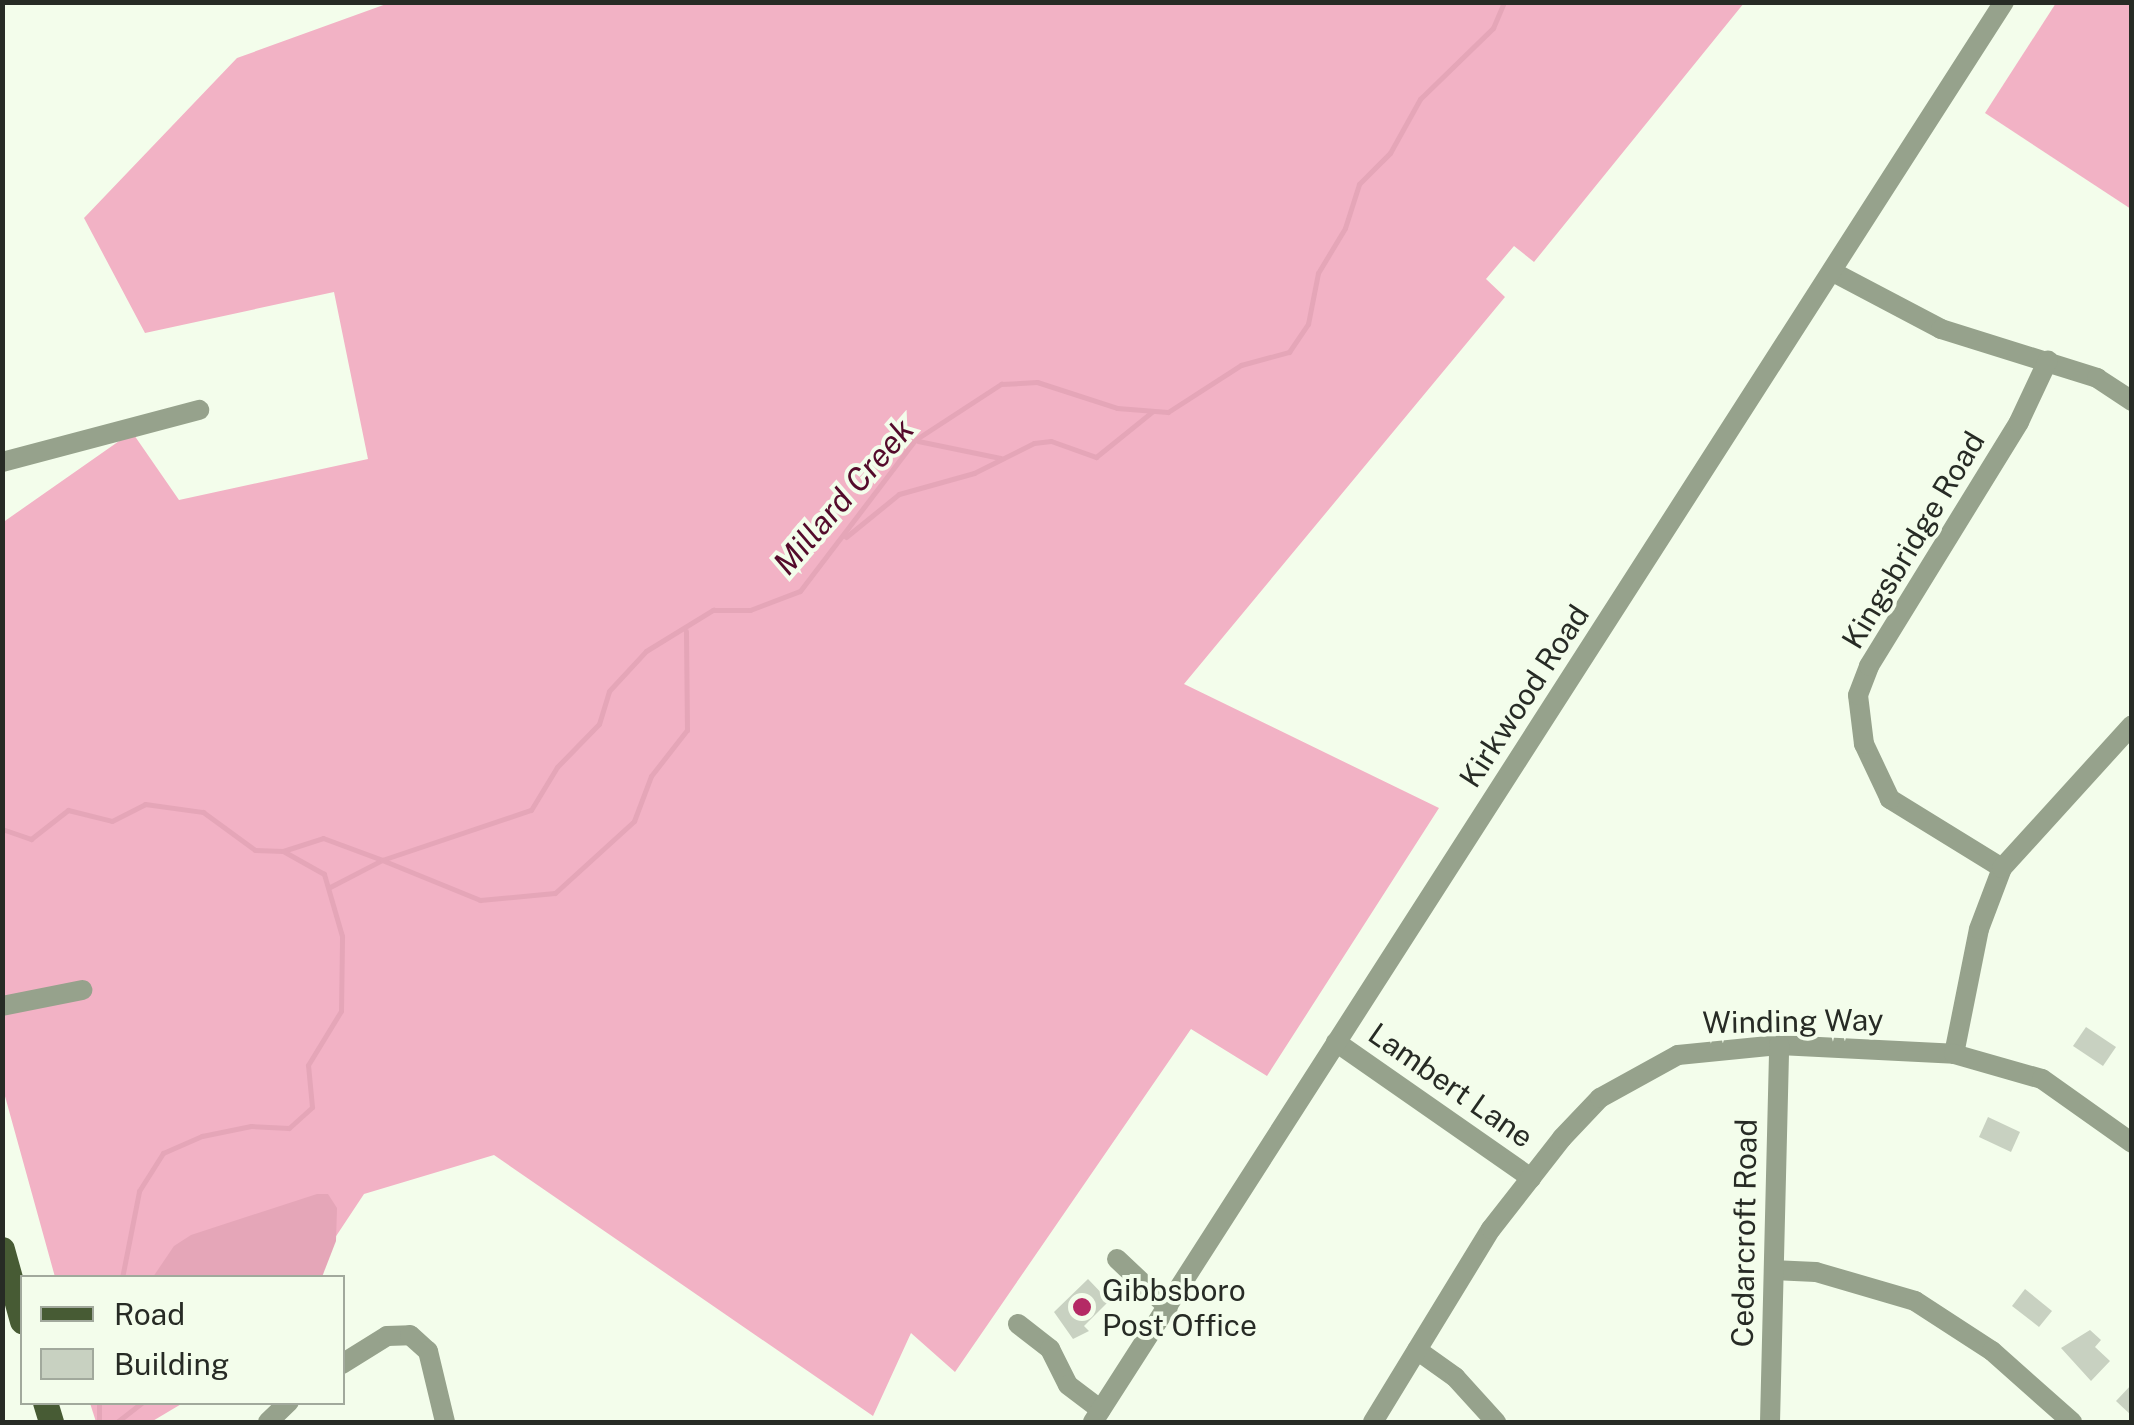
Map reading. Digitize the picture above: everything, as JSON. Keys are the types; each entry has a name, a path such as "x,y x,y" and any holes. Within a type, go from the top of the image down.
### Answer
{"main road":[{"path":"2,1249 20,1314"}],"street":[{"name":"Kirkwood Road","path":"1097,1416 2004,2"},
{"path":"1833,272 1940,330 2097,378 2132,401"},
{"name":"Kingsbridge Road","path":"2002,868 1890,799 1864,744 1858,695 1870,666 2019,422 2048,360"},
{"path":"2,462 199,410"},
{"path":"1954,1054 1979,930 2002,868 2132,725"},
{"path":"2,1006 82,990"},
{"name":"Lambert Lane","path":"1336,1042 1531,1178"},
{"name":"Winding Way","path":"1373,1422 1531,1178 1600,1098 1639,1071 1678,1055 1779,1045 1954,1054 2042,1079 2132,1144"},
{"name":"Cedarcroft Road","path":"1770,1422 1779,1045"},
{"path":"1117,1259 1168,1307"},
{"path":"1774,1270 1816,1272 1915,1301 1992,1351 2072,1422"},
{"path":"1018,1324 1050,1350 1068,1385 1097,1416"},
{"path":"345,1362 387,1336 410,1335 428,1351 445,1422"},
{"path":"1417,1350 1455,1377 1496,1422"}],"shaded area":[{"path":"389,3 1744,3 1534,262 1514,246 1486,279 1505,297 1184,684 1439,808 1267,1076 1191,1029 955,1372 911,1333 873,1416 494,1155 364,1194 310,1275 54,1275 3,1089 2,523 132,432 179,500 368,459 334,292 145,333 84,218 237,58"},
{"path":"2056,3 2131,3 2131,209 1985,113"},
{"path":"317,1194 328,1194 337,1208 336,1241 323,1275 154,1275 174,1246 191,1235"},
{"path":"91,1405 180,1405 151,1422 96,1422"}],"building":[{"path":"2086,1027 2116,1047 2103,1066 2073,1046"},
{"path":"1988,1117 2020,1132 2011,1152 1979,1137"},
{"name":"Gibbsboro Post Office","path":"1088,1279 1109,1301 1084,1326 1089,1331 1073,1339 1054,1312"},
{"path":"2025,1289 2052,1311 2039,1327 2012,1306"},
{"path":"2090,1330 2101,1340 2095,1347 2110,1361 2091,1381 2061,1348"},
{"path":"2132,1384 2132,1416 2116,1401"}],"waterway":[{"name":"Millard Creek","path":"2,829 31,839 68,810 112,821 145,804 203,812 255,850 283,851 323,838 382,860 531,810 557,767 599,724 609,691 646,651 713,610 750,610 800,591 915,440 1001,384 1037,382 1117,408 1168,412 1241,365 1289,352 1308,324 1318,273 1345,228 1359,184 1390,153 1420,99 1493,28 1504,2"},
{"path":"846,537 899,494 974,473 1034,443 1051,441 1096,457 1153,411"},
{"path":"918,441 1000,458"},
{"path":"330,887 382,860 480,900 555,893 634,821 651,776 687,730 686,631"},
{"path":"123,1275 139,1191 163,1153 202,1136 251,1126 289,1128 312,1107 308,1065 341,1011 342,936 324,874 283,851"},
{"path":"99,1405 99,1422"},
{"path":"117,1422 139,1405"}],"place":[{"name":"Gibbsboro Post Office","path":"1082,1307"}]}
